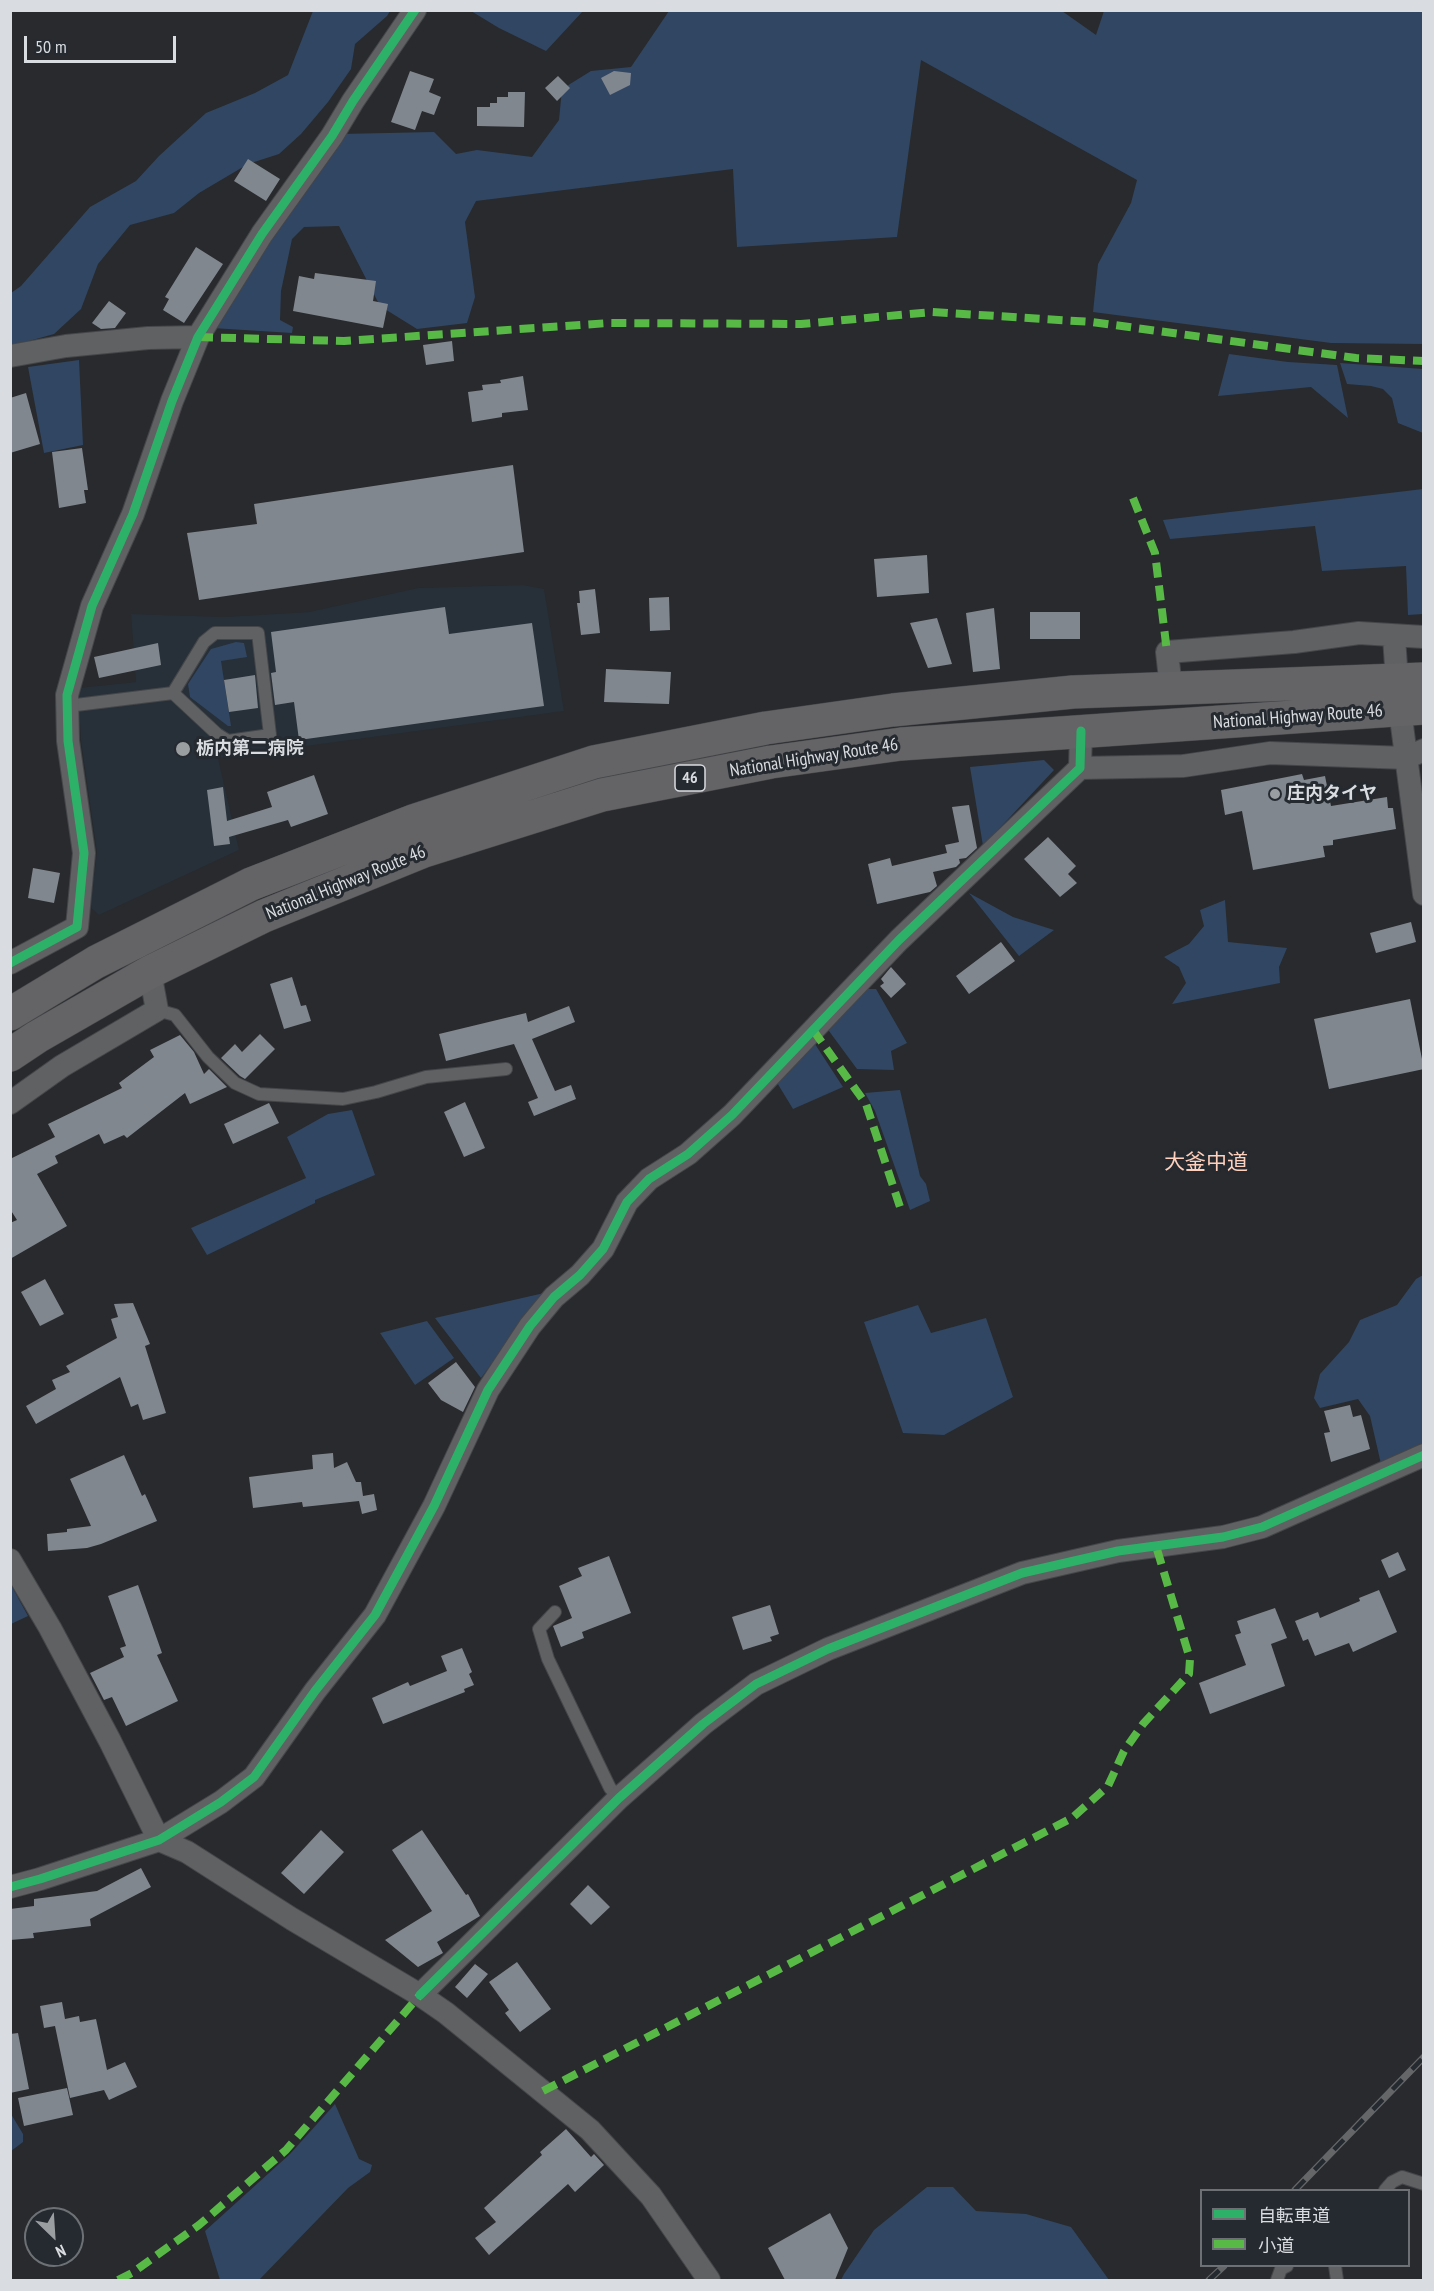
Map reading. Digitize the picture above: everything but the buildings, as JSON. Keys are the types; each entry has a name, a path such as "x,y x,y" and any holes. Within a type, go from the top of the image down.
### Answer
{"highway":[{"name":"National Highway Route 46","path":"10,1014 96,962 251,884 413,821 594,762 766,728 892,710 1072,692 1171,688 1411,695"},
{"name":"National Highway Route 46","path":"10,1055 150,972 264,916 424,851 602,795 771,762 901,744 1081,731 1411,695"}],"street":[{"path":"96,962 77,927 84,853 68,741 68,695 92,606 133,514 172,401 198,337 262,234 332,136 415,10"},
{"path":"10,356 66,346 148,338 198,337"},
{"path":"1171,688 1167,652 1294,642 1359,633 1424,637"},
{"path":"1394,636 1411,695 1424,894"},
{"path":"1080,768 1081,731"},
{"path":"10,1887 159,1840 221,1803 254,1777 315,1692 375,1615 434,1506 488,1390 530,1326 554,1297 580,1275 603,1249 627,1202 649,1179 688,1154 732,1114 899,940 1080,768 1183,766 1270,753 1415,754"},
{"path":"10,963 77,927"},
{"path":"10,1103 62,1066 157,1010 150,972"},
{"path":"420,1995 619,1798 703,1724 756,1684 828,1649 1022,1573 1118,1551 1223,1537 1262,1527 1424,1455"},
{"path":"10,1560 50,1628 159,1840 188,1852 291,1918 420,1995 590,2130 651,2196 709,2280"}],"lane":[{"path":"215,633 258,633 270,735 228,741 216,734 173,693 204,642 215,633"},
{"path":"68,706 173,693"},
{"path":"157,1010 175,1015 208,1057 235,1083 259,1094 343,1099 426,1077 506,1070"},
{"path":"555,1611 539,1629 548,1659 610,1788 619,1798"},
{"path":"1386,2189 1392,2182 1402,2177 1424,2184"},
{"path":"1277,2280 1284,2267"}],"shaded area":[{"path":"313,11 390,11 355,44 351,69 328,102 301,134 279,154 248,164 199,193 174,213 130,225 98,264 81,309 54,334 11,346 11,293 21,286 90,207 136,181 159,156 206,113 255,93 288,75"},
{"path":"471,11 583,11 546,51 499,28"},
{"path":"669,11 1062,11 1096,35 1104,11 1423,11 1423,344 1331,343 1093,312 1098,264 1131,203 1137,180 921,60 897,237 737,247 733,169 476,201 465,222 475,297 467,323 417,329 380,306 339,226 304,227 292,239 281,291 280,320 293,327 292,333 212,328 340,134 434,132 456,154 477,150 532,157 559,120 562,89 591,71 631,67"},
{"path":"1229,354 1288,362 1337,365 1348,418 1311,387 1218,396"},
{"path":"79,360 83,445 44,453 28,367"},
{"path":"1340,363 1423,369 1423,433 1398,423 1392,398 1383,389 1347,384"},
{"path":"1423,489 1423,614 1408,615 1406,566 1322,571 1315,526 1170,539 1163,520"},
{"name":"栃内第二病院","path":"523,585 544,589 564,711 218,758 239,850 99,915 90,907 97,852 81,740 78,688 136,682 131,614 225,617 309,612 418,588"},
{"path":"236,642 244,643 247,657 221,661 231,726 228,726 190,697 188,684 211,649"},
{"path":"1044,760 1054,770 983,846 970,767"},
{"path":"969,893 1013,917 1054,930 1019,956"},
{"path":"1225,900 1228,942 1287,948 1279,967 1280,983 1172,1004 1186,983 1179,967 1164,957 1189,944 1204,926 1200,910"},
{"path":"862,989 876,989 907,1043 891,1051 894,1070 857,1069 826,1027"},
{"path":"813,1041 843,1087 793,1109 776,1081"},
{"path":"900,1090 920,1176 926,1184 930,1201 910,1210 875,1111 865,1093"},
{"path":"352,1110 375,1175 315,1200 315,1203 207,1255 191,1228 306,1178 287,1137 328,1114"},
{"path":"1423,1275 1423,1444 1381,1464 1370,1416 1358,1399 1320,1408 1314,1398 1320,1374 1349,1342 1360,1320 1397,1305 1416,1279"},
{"path":"544,1293 481,1378 435,1318"},
{"path":"918,1305 931,1333 986,1318 1013,1397 944,1435 903,1433 864,1322"},
{"path":"427,1321 454,1358 415,1385 380,1333"},
{"path":"11,1585 28,1616 10,1624"},
{"path":"335,2104 359,2159 372,2165 370,2172 348,2188 259,2280 220,2280 205,2231 290,2154"},
{"path":"11,2114 23,2134 23,2142 11,2151"},
{"path":"927,2187 953,2187 976,2211 1026,2214 1071,2227 1109,2280 841,2280 874,2230"}],"railway":[{"path":"1296,2189 1424,2057"},
{"path":"1209,2280 1223,2267"}],"marked path":[{"path":"198,337 344,341 609,323 801,324 932,312 1092,322 1356,358 1424,361"},
{"path":"1133,498 1155,553 1167,652"},
{"path":"813,1030 866,1104 901,1210"},
{"path":"543,2091 1072,1818 1108,1786 1124,1751 1143,1724 1189,1674 1190,1659 1156,1546"},
{"path":"118,2280 132,2273 199,2225 286,2150 420,1995"}],"cycle path":[{"path":"10,963 77,927 84,853 68,741 67,695 92,606 133,514 172,401 198,337 262,234 332,136 415,10"},
{"path":"10,1887 159,1840 221,1802 254,1777 315,1691 375,1615 434,1506 488,1390 530,1326 554,1297 580,1275 603,1249 627,1202 649,1179 688,1154 732,1115 899,940 1080,768 1081,731"},
{"path":"420,1995 619,1798 703,1724 756,1684 828,1649 1022,1573 1118,1551 1223,1537 1262,1527 1424,1455"}],"place":[{"name":"栃内第二病院","path":"183,749"},
{"name":"庄内タイヤ","path":"1275,794"}],"district":[{"name":"大釜中道","path":"1206,1163"}]}
